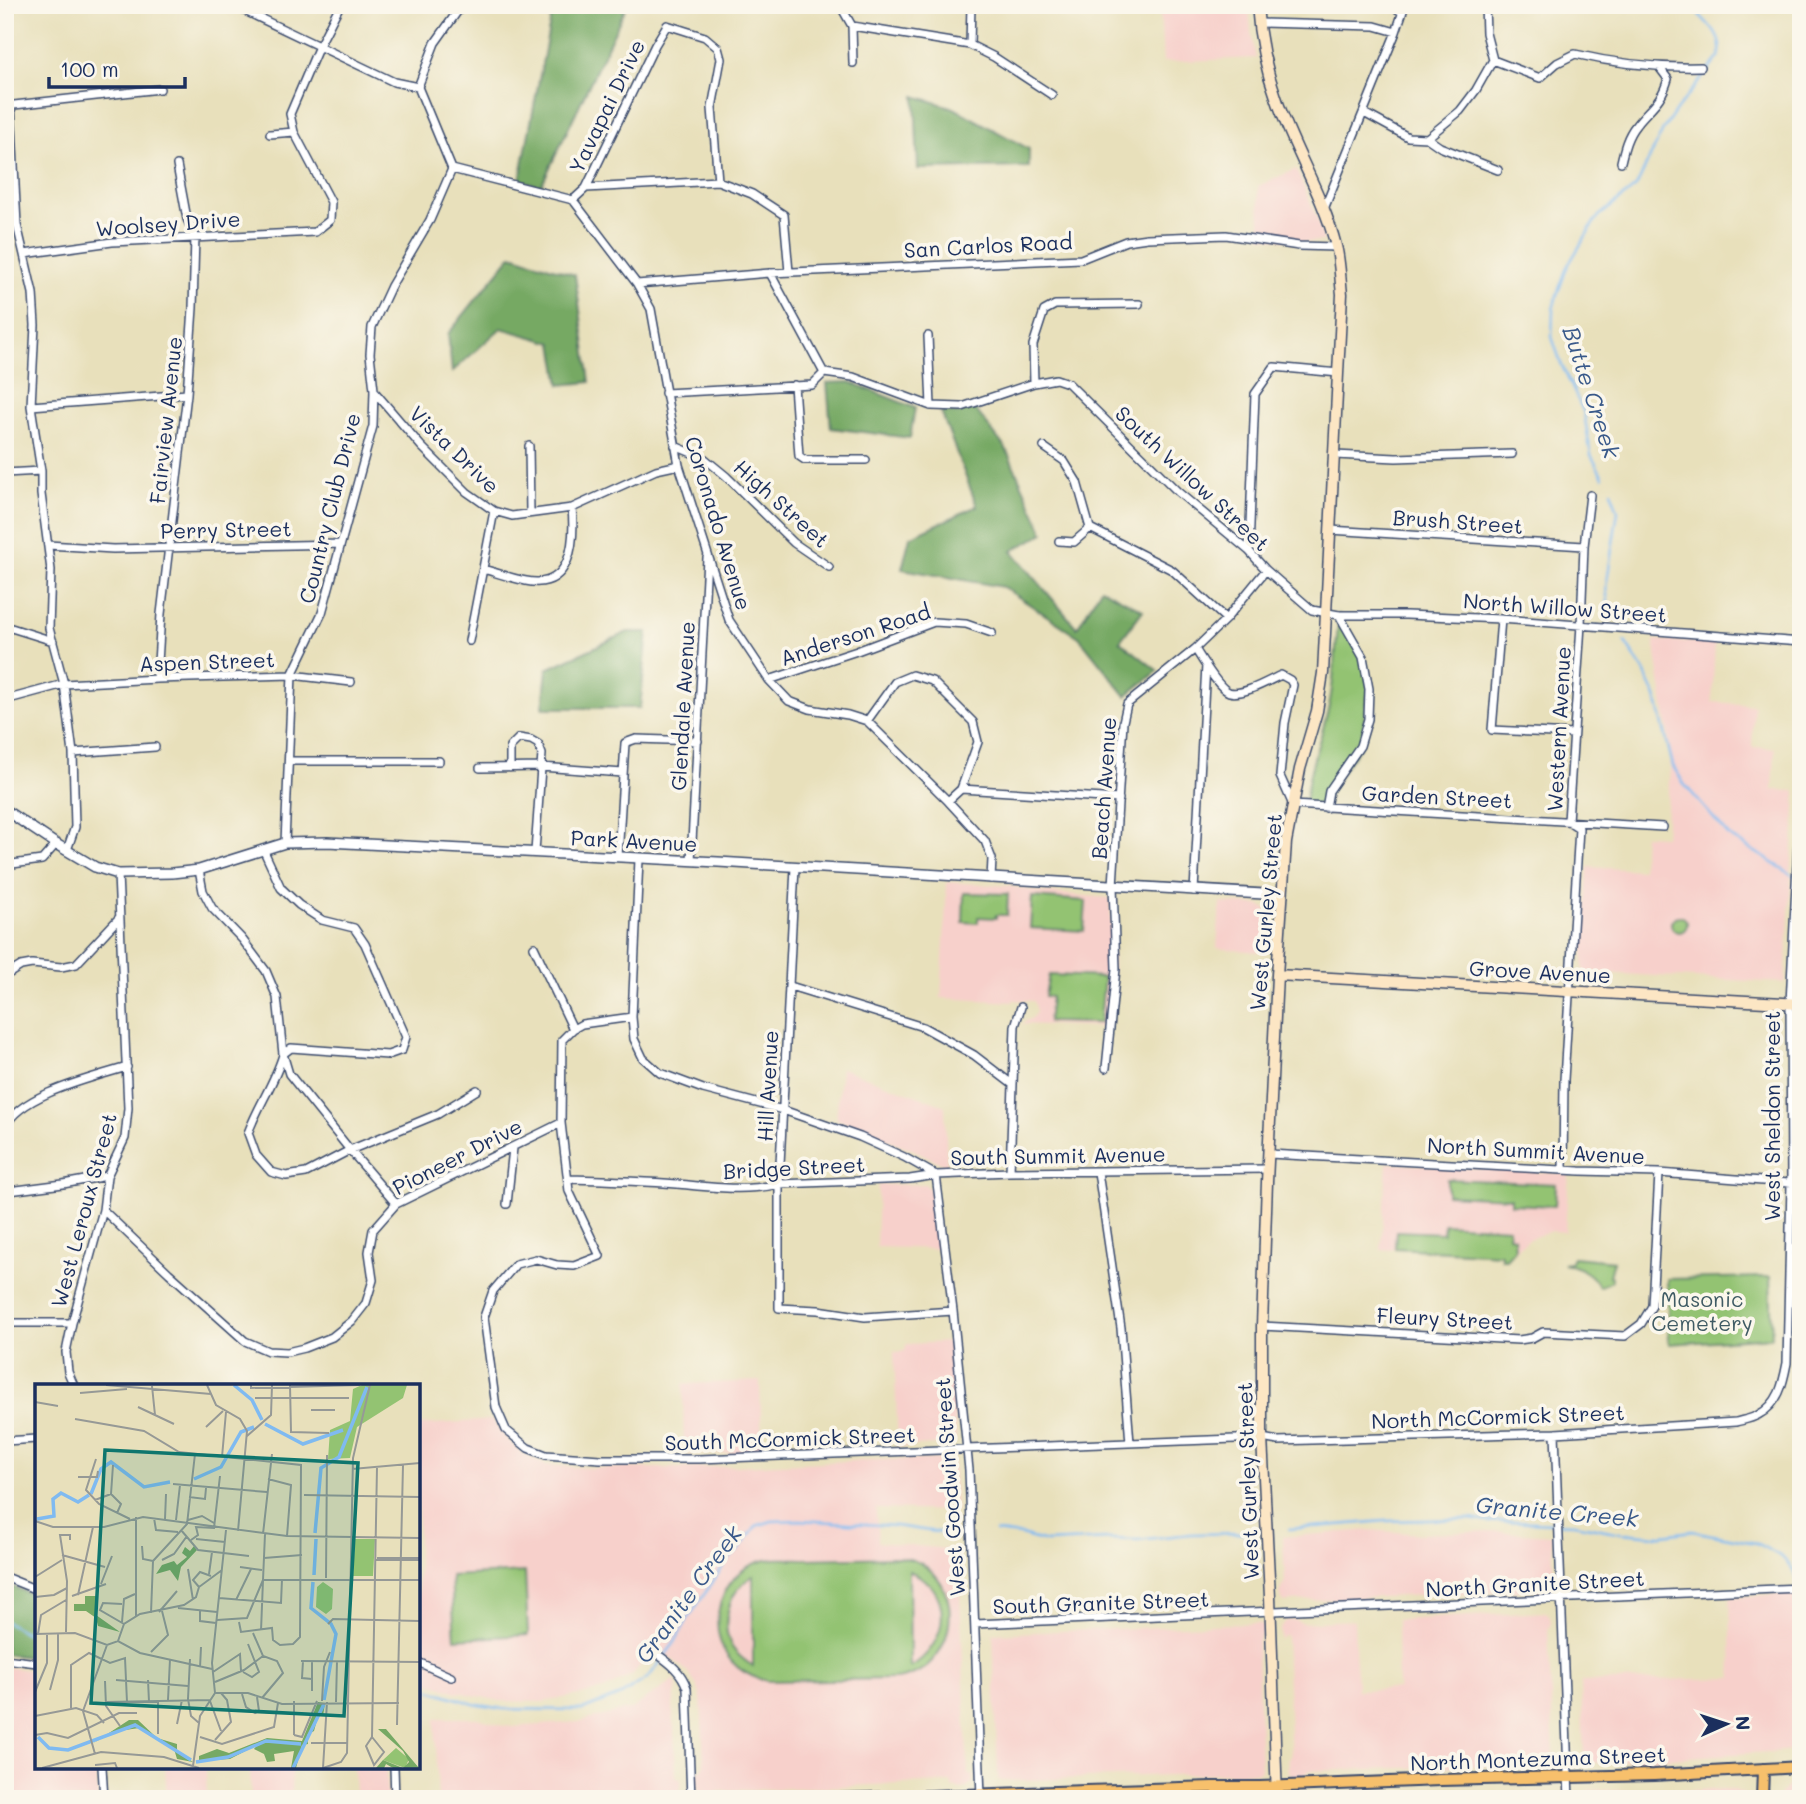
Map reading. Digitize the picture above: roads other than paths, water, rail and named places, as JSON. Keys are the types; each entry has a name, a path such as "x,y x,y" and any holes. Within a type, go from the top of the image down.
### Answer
{"main road":[{"name":"West Gurley Street","path":"1257,5 1265,62 1277,101 1324,209 1336,247 1342,294 1323,673 1317,711 1300,769 1286,842 1268,1169 1262,1326 1262,1438 1277,1799"},
{"name":"Grove Avenue","path":"1277,975 1795,1004"},
{"name":"North Montezuma Street","path":"837,1799 1654,1775 1801,1767"},
{"path":"1762,1799 1763,1769"}],"street":[{"path":"226,5 243,10 394,82 418,87"},
{"path":"270,134 294,132 290,114 340,5"},
{"path":"462,5 435,43 418,87 452,169 573,200"},
{"path":"840,5 852,26 853,63"},
{"path":"971,5 971,45"},
{"path":"1324,209 1396,32 1403,9 1390,5"},
{"path":"1427,138 1460,111 1493,60 1486,33 1485,5"},
{"path":"1258,23 1375,26 1396,32"},
{"name":"Yavapai Drive","path":"573,200 586,188 667,25 705,37 718,48 721,59 712,108 718,181"},
{"path":"852,26 971,45 1052,95"},
{"path":"1493,60 1540,78 1558,63 1575,54 1659,67 1701,67"},
{"path":"1621,162 1626,142 1636,125 1664,93 1668,79 1659,67"},
{"path":"67,850 75,827 73,753 64,684 49,628 51,570 31,406 33,293 17,225 8,105 160,89"},
{"path":"1364,113 1408,136 1427,138 1440,148 1498,170"},
{"name":"Woolsey Drive","path":"24,254 112,242 315,232 330,220 331,202 294,132"},
{"name":"Fairview Avenue","path":"157,679 161,614 187,394 194,308 195,237 187,219 177,165"},
{"name":"Country Club Drive","path":"285,843 292,675 322,613 373,426 374,390 370,354 372,327 391,286 430,220 452,169"},
{"path":"586,188 718,181 752,194 784,215 789,272"},
{"name":"Coronado Avenue","path":"573,200 637,284 651,309 679,465 729,620 769,680 789,701 810,709 867,720"},
{"name":"San Carlos Road","path":"637,284 770,273 1081,259 1126,240 1147,237 1226,235 1299,246 1336,247"},
{"path":"770,273 824,373"},
{"path":"1034,383 1033,345 1044,311 1055,305 1139,304"},
{"path":"824,373 853,377 931,406 928,336"},
{"path":"1249,551 1255,394 1274,367 1339,373"},
{"path":"665,393 812,385 824,373"},
{"name":"South Willow Street","path":"931,406 962,407 1034,383 1056,379 1068,383 1178,492 1249,551 1311,610 1326,614"},
{"path":"794,385 799,456 805,460 866,460"},
{"name":"Vista Drive","path":"374,390 421,446 467,492 494,511 512,516 572,508 656,470 679,465"},
{"path":"31,406 187,394"},
{"path":"529,446 530,513"},
{"name":"High Street","path":"675,446 704,458 794,543 829,567"},
{"path":"1044,447 1064,461 1077,482 1090,528 1172,570 1226,619"},
{"path":"1335,455 1396,458 1512,454"},
{"path":"5,473 41,471"},
{"name":"Western Avenue","path":"1563,1170 1564,1080 1579,828 1568,821 1584,546 1590,495"},
{"path":"483,569 528,582 550,580 565,568 571,549 574,530 572,508"},
{"path":"469,641 494,511"},
{"path":"1059,541 1074,542 1090,528"},
{"name":"Brush Street","path":"1331,530 1584,546"},
{"name":"Perry Street","path":"48,545 113,550 340,544"},
{"name":"Glendale Avenue","path":"691,861 707,552"},
{"name":"Beach Avenue","path":"1106,1068 1116,969 1113,886 1123,722 1127,704 1195,649 1226,619 1266,570"},
{"name":"North Willow Street","path":"1326,614 1501,619 1801,642"},
{"path":"1326,808 1329,791 1360,746 1368,719 1369,689 1363,657 1339,615"},
{"path":"1501,619 1492,730 1573,734"},
{"name":"Anderson Road","path":"769,680 934,622 966,624 992,633"},
{"path":"5,626 53,641"},
{"path":"1195,649 1222,687 1231,693 1250,690 1281,675 1290,680 1293,685 1284,723 1280,776 1293,805"},
{"path":"1194,891 1206,664"},
{"name":"Aspen Street","path":"5,700 64,684 157,679 292,675 351,682"},
{"path":"948,802 961,789 978,742 973,722 932,681 912,675 895,682 867,720 985,841 992,859 991,879"},
{"path":"510,768 510,747 519,738 538,744 542,754 535,852"},
{"path":"618,857 625,743 636,738 698,741"},
{"path":"73,753 155,747"},
{"path":"290,761 439,761"},
{"path":"480,768 541,767 623,773"},
{"name":"West Sheldon Street","path":"1736,1422 1758,1415 1772,1403 1783,1387 1787,1363 1795,1004 1794,897 1801,785"},
{"path":"961,789 1119,799"},
{"name":"Garden Street","path":"1293,805 1663,827"},
{"name":"Park Avenue","path":"5,810 95,867 118,874 199,870 285,843 327,842 1282,895"},
{"path":"5,865 42,860 56,844"},
{"path":"263,849 281,888 299,905 322,920 354,928 365,944 406,1037 402,1050 388,1055 291,1048 284,1054 248,1133 256,1155 271,1172 286,1176 306,1173 350,1150 438,1114 477,1090"},
{"path":"569,1178 561,1123 562,1040 582,1024 632,1017 639,859"},
{"name":"Hill Avenue","path":"794,867 779,1184 779,1308 865,1317 953,1311"},
{"path":"199,870 203,891 212,908 242,939 266,971 277,998 289,1074 396,1204"},
{"name":"West Leroux Street","path":"73,1384 68,1372 66,1352 103,1210 107,1176 125,1138 128,1108 118,874"},
{"path":"5,976 21,966 32,964 61,967 76,964 119,918"},
{"path":"534,947 573,1029"},
{"path":"790,986 923,1027 974,1055 1012,1084"},
{"path":"1010,1172 1015,1026 1021,1007"},
{"name":"South Summit Avenue","path":"632,1017 634,1039 643,1058 660,1073 703,1089 783,1110 860,1137 936,1175 1268,1169"},
{"path":"5,1128 8,1119 29,1103 63,1087 127,1067"},
{"name":"Pioneer Drive","path":"103,1210 245,1341 268,1351 287,1352 332,1337 352,1321 366,1303 373,1280 369,1252 373,1230 396,1204 561,1123"},
{"path":"506,1204 513,1147"},
{"name":"North Summit Avenue","path":"1269,1154 1659,1173 1801,1184"},
{"path":"1098,1172 1121,1328 1130,1443"},
{"name":"Fleury Street","path":"1262,1326 1519,1340 1532,1338 1543,1332 1625,1336 1641,1324 1652,1306 1659,1173"},
{"name":"Bridge Street","path":"569,1178 713,1188 763,1188 779,1184 936,1175"},
{"name":"West Goodwin Street","path":"936,1175 968,1449 981,1796"},
{"path":"5,1189 9,1191 64,1184 107,1176"},
{"name":"South McCormick Street","path":"569,1178 569,1191 600,1256 574,1266 536,1259 516,1264 493,1291 484,1317 496,1408 506,1430 528,1448 546,1455 600,1459 676,1459 1262,1438"},
{"path":"5,1323 72,1324"},
{"name":"North McCormick Street","path":"1262,1438 1282,1441 1555,1433 1736,1422"},
{"path":"1555,1433 1569,1799"},
{"path":"5,1441 35,1440"},
{"path":"5,1577 35,1589"},
{"name":"North Granite Street","path":"1271,1612 1801,1588"},
{"name":"South Granite Street","path":"975,1624 1271,1612"},
{"path":"653,1651 676,1668 684,1678 687,1688 691,1799"},
{"path":"5,1659 35,1663"},
{"path":"420,1663 450,1678"},
{"path":"102,1769 104,1799"},
{"path":"394,1769 395,1799"}],"waterway":[{"name":"Butte Creek","path":"1603,477 1591,455 1584,413 1552,337 1553,309 1567,267 1593,224 1599,216 1636,187 1663,130 1719,57 1716,35 1689,5"},
{"name":"Butte Creek","path":"1610,621 1606,587 1618,511 1611,491"},
{"name":"Butte Creek","path":"1625,642 1644,671 1656,697 1673,766 1684,784 1729,836 1801,880"},
{"name":"Granite Creek","path":"1289,1529 1385,1521 1470,1519 1488,1522 1575,1524 1621,1533 1656,1536 1692,1531 1756,1543 1782,1557 1792,1568 1801,1586"},
{"name":"Granite Creek","path":"420,1687 474,1704 503,1709 583,1710 623,1694 649,1677 675,1642 726,1562 756,1526 772,1521 801,1520 895,1526 951,1534"},
{"name":"Granite Creek","path":"995,1532 1046,1542 1247,1533"},
{"name":"Granite Creek","path":"5,1621 35,1636"}],"park label":[{"name":"Masonic Cemetery","path":"1702,1310"}]}
